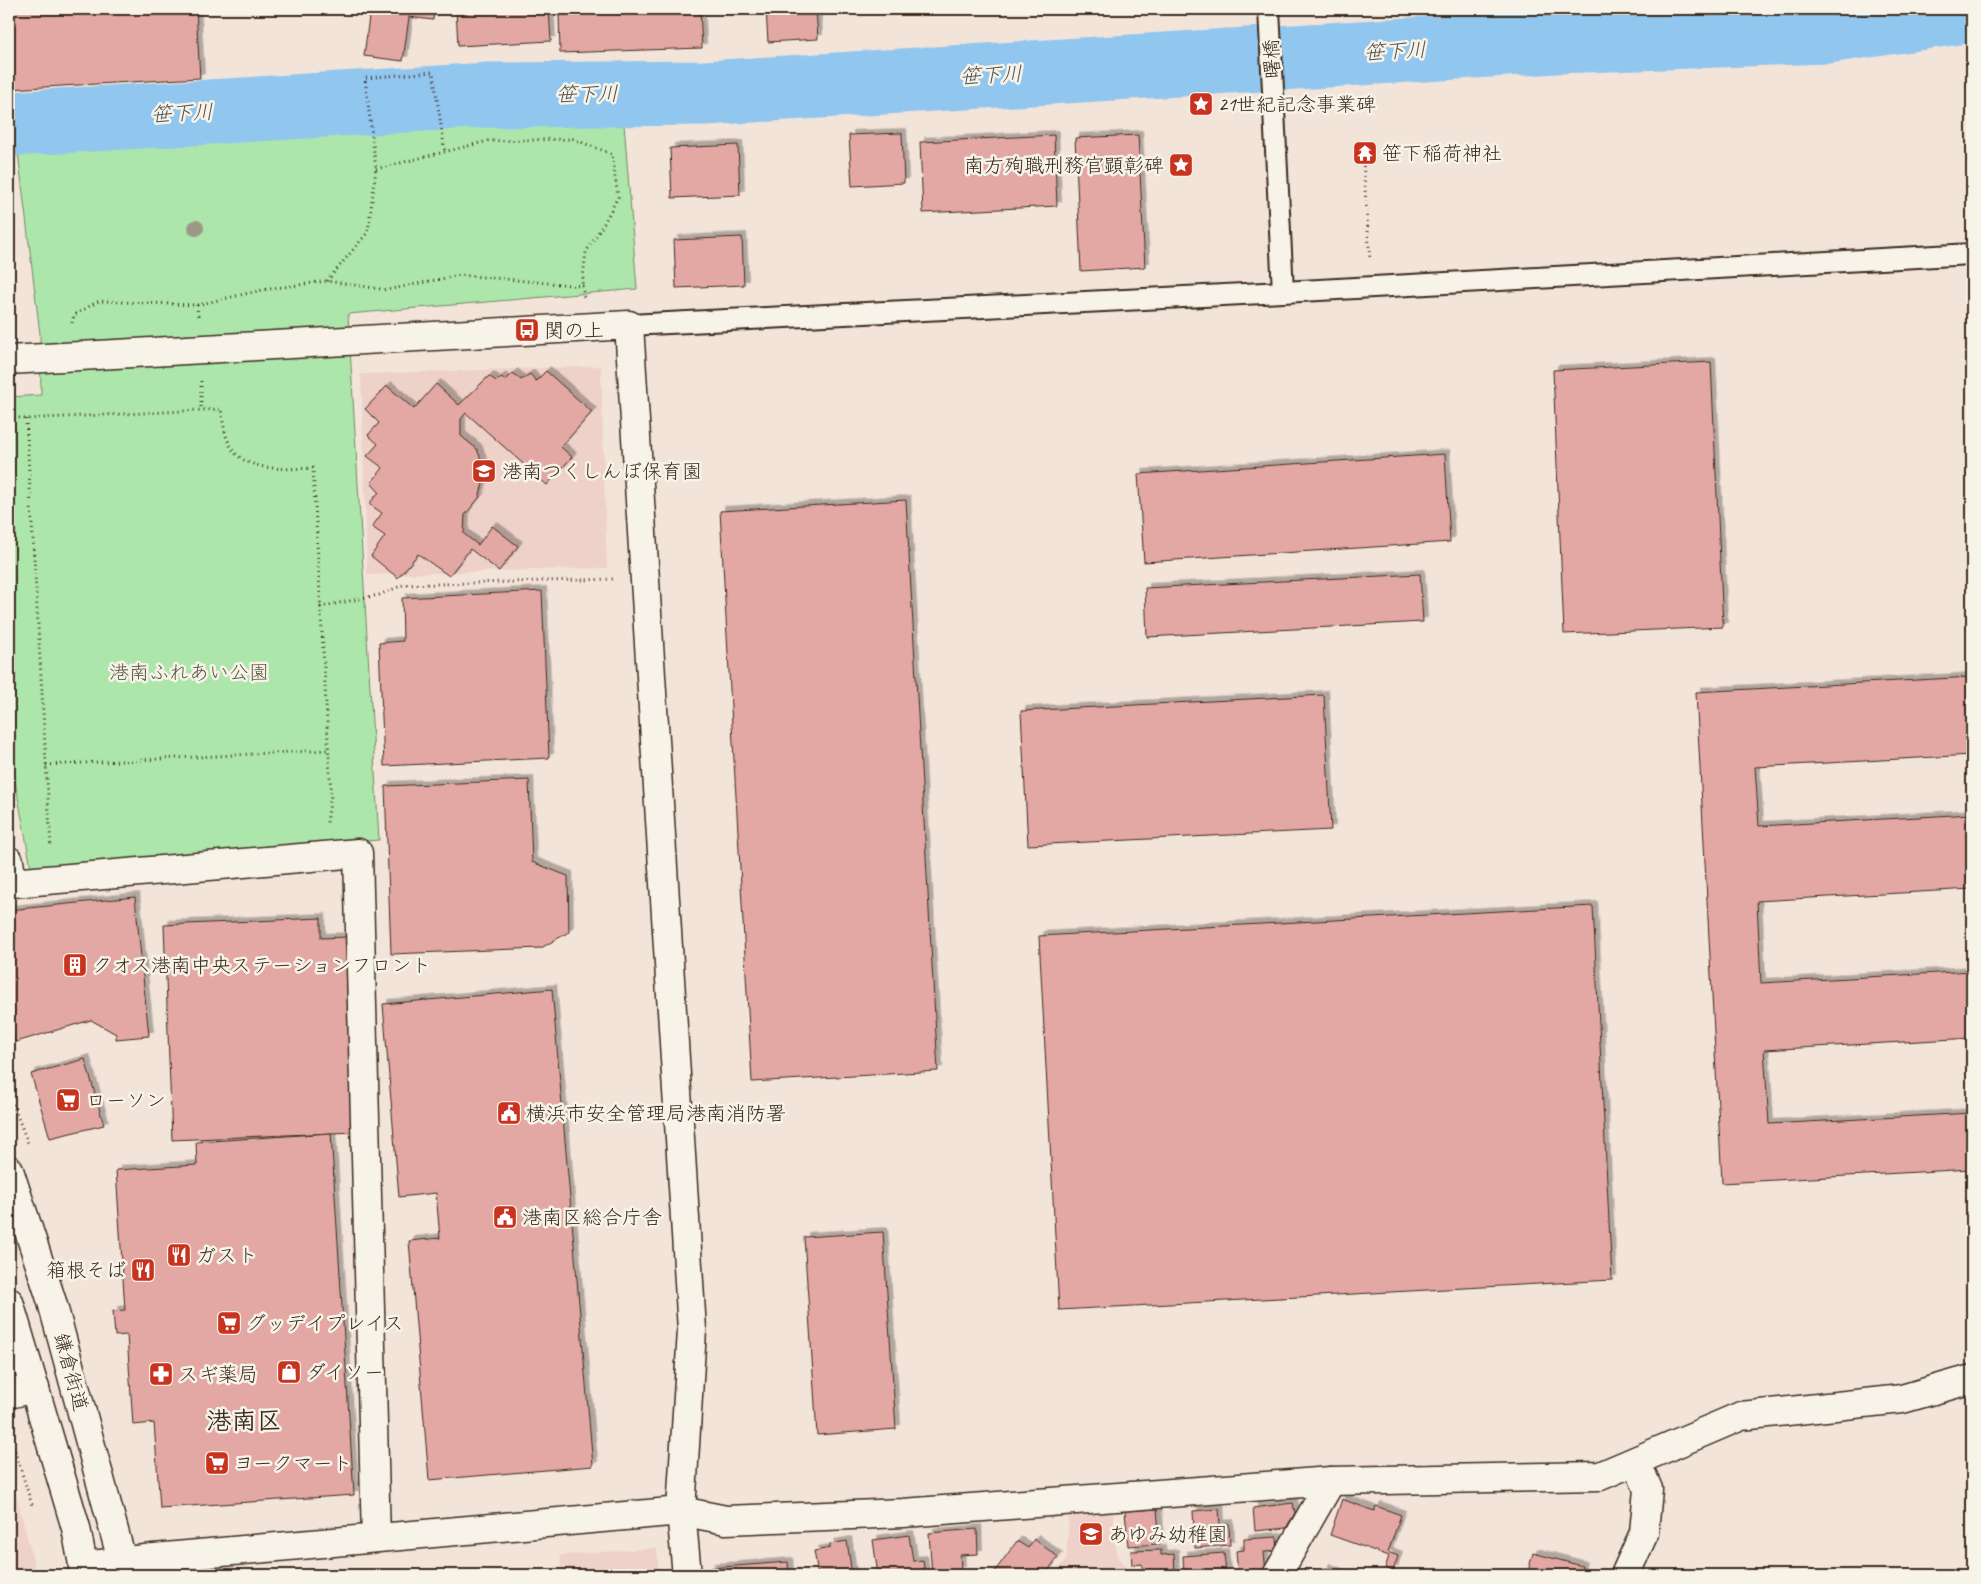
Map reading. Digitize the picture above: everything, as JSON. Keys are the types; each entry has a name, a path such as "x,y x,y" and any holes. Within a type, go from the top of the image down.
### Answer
{"street":[{"path":"9,360 629,324 692,1330 681,1511 687,1575"},
{"path":"9,861 12,883 358,853 376,1538"},
{"name":"鎌倉街道","path":"9,1170 52,1302 125,1568"},
{"name":"鎌倉街道","path":"9,1302 22,1391 76,1528 84,1571"},
{"path":"84,1571 125,1568 376,1538 681,1511 726,1520 903,1513 1331,1481 1600,1476 1741,1416 1902,1399 1972,1379"},
{"path":"1625,1575 1644,1533 1648,1489 1636,1461"},
{"path":"1277,1575 1331,1481"}],"lane":[{"name":"曙橋","path":"1270,14 1283,292"},
{"path":"629,324 1372,288 1972,254"}],"path":[{"path":"327,281 368,232 376,169 365,78 433,72 445,152"},
{"path":"376,169 488,141 573,139 612,154 618,197 603,226 586,252 582,286 587,327"},
{"path":"1363,161 1372,288"},
{"path":"63,357 74,315 99,302 197,306 262,290 327,281 386,290 460,275 582,286"},
{"path":"9,416 16,419 26,419 221,409 229,445 244,461 288,469 313,468 331,795 323,856"},
{"path":"26,419 53,880"},
{"path":"320,606 379,595 403,585 618,578"},
{"path":"46,765 328,750"},
{"path":"9,1432 33,1506"}],"shaded area":[{"name":"港南つくしんぼ保育園","path":"601,366 607,568 367,575 361,374"},
{"path":"9,1467 37,1575 9,1575"},
{"name":"あゆみ幼稚園","path":"1113,1511 1117,1556 1131,1575 1052,1575 1066,1560 1069,1513"},
{"path":"657,1548 659,1575 562,1575 560,1555"}],"green space":[{"name":"港南ふれあい公園","path":"623,111 637,289 348,314 379,840 31,867 9,749 9,397 41,395 40,334 17,144"}],"building":[{"path":"9,9 196,9 200,78 9,89"},
{"path":"370,9 434,9 433,20 409,17 403,61 364,56"},
{"path":"456,9 549,9 551,41 458,46"},
{"path":"587,9 700,9 702,48 560,53 559,15 587,14"},
{"path":"766,9 816,9 818,39 768,42"},
{"path":"902,133 904,183 852,186 849,135"},
{"path":"1054,135 1057,206 923,213 920,142"},
{"path":"1138,135 1145,267 1081,271 1075,138"},
{"path":"738,145 740,195 672,198 670,148"},
{"path":"742,237 744,285 676,288 674,240"},
{"path":"1711,362 1723,627 1564,634 1553,370"},
{"path":"546,371 592,412 561,447 572,457 547,485 466,413 461,419 461,436 477,449 486,472 479,498 465,515 464,534 478,545 492,526 518,546 499,571 470,549 449,576 418,554 398,578 371,556 385,536 372,527 382,513 369,504 379,492 371,483 383,468 367,456 378,444 368,435 379,423 365,409 387,386 414,409 436,384 459,405 489,376 496,381 502,377 505,381 513,373 521,380 530,374 536,381"},
{"path":"1445,454 1450,542 1144,562 1138,474"},
{"path":"906,500 938,1071 752,1082 720,511"},
{"path":"1420,574 1423,622 1147,637 1145,588"},
{"path":"542,591 549,758 384,766 379,643 403,641 402,598"},
{"path":"1972,677 1972,755 1755,767 1759,826 1972,814 1972,889 1757,901 1761,983 1972,971 1972,1038 1764,1050 1769,1124 1972,1113 1972,1169 1722,1183 1696,692"},
{"path":"1324,695 1331,830 1028,845 1021,711"},
{"path":"529,780 532,862 568,876 569,932 541,948 391,954 385,786"},
{"name":"クオス港南中央ステーションフロント","path":"135,897 149,1036 116,1039 116,1034 91,1020 16,1042 9,1032 9,910"},
{"path":"1593,906 1612,1280 1059,1310 1039,936"},
{"path":"321,918 321,938 347,937 355,1132 172,1140 164,925"},
{"name":"港南区総合庁舎","path":"552,989 593,1466 429,1480 409,1241 440,1238 436,1193 399,1197 383,1004"},
{"name":"ローソン","path":"85,1059 104,1125 50,1138 31,1074"},
{"name":"グッデイプレイス","path":"331,1133 354,1495 160,1508 154,1423 133,1425 127,1335 115,1336 113,1311 125,1310 116,1170 197,1165 196,1142"},
{"path":"883,1232 896,1429 817,1435 804,1237"},
{"path":"1342,1499 1374,1511 1376,1506 1401,1515 1388,1552 1398,1556 1393,1571 1385,1568 1389,1556 1330,1535"},
{"path":"1293,1503 1295,1513 1286,1528 1255,1531 1253,1508"},
{"path":"1157,1509 1160,1544 1128,1546 1125,1511"},
{"path":"1219,1509 1220,1525 1229,1524 1230,1545 1195,1548 1193,1511"},
{"path":"977,1529 978,1554 960,1555 961,1570 955,1570 955,1575 932,1575 929,1533"},
{"path":"909,1535 913,1561 923,1560 925,1575 878,1575 873,1540"},
{"path":"1277,1537 1278,1551 1264,1552 1266,1573 1238,1575 1236,1551 1244,1550 1244,1539"},
{"path":"1034,1539 1058,1557 1045,1575 992,1575 1017,1541 1028,1548"},
{"path":"847,1541 852,1575 811,1575 818,1574 814,1551 830,1548 830,1544"},
{"path":"1161,1550 1161,1555 1174,1554 1175,1575 1143,1575 1142,1564 1132,1565 1131,1551"},
{"path":"1224,1553 1226,1573 1219,1573 1220,1575 1184,1575 1183,1556"},
{"path":"1533,1553 1582,1566 1580,1575 1527,1575"},
{"path":"788,1562 789,1575 710,1575 710,1568"},
{"path":"1325,1568 1342,1575 1322,1575"}],"waterway":[{"name":"笹下川","path":"9,124 489,95 705,93 1556,41 1826,31 1972,10"}],"place":[{"name":"21世紀記念事業碑","path":"1201,104"},
{"name":"笹下稲荷神社","path":"1365,153"},
{"name":"南方殉職刑務官顕彰碑","path":"1181,165"},
{"name":"関の上","path":"527,330"},
{"name":"港南つくしんぼ保育園","path":"484,471"},
{"name":"クオス港南中央ステーションフロント","path":"75,965"},
{"name":"ローソン","path":"68,1100"},
{"name":"横浜市安全管理局港南消防署","path":"509,1113"},
{"name":"港南区総合庁舎","path":"505,1217"},
{"name":"ガスト","path":"179,1255"},
{"name":"箱根そば","path":"143,1270"},
{"name":"グッデイプレイス","path":"229,1323"},
{"name":"ダイソー","path":"289,1372"},
{"name":"スギ薬局","path":"161,1374"},
{"name":"ヨークマート","path":"217,1463"},
{"name":"あゆみ幼稚園","path":"1091,1534"}],"district":[{"name":"港南区","path":"244,1421"}]}
